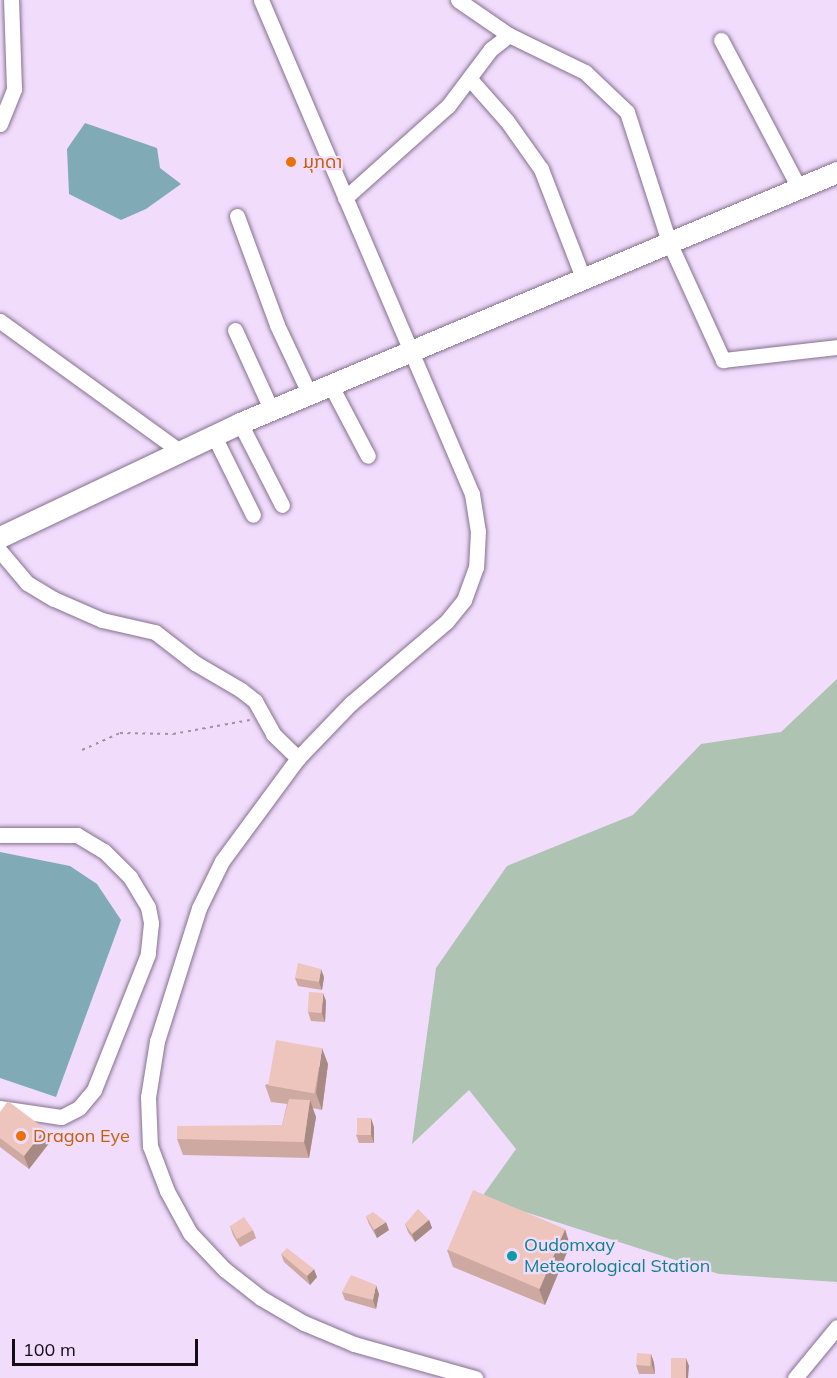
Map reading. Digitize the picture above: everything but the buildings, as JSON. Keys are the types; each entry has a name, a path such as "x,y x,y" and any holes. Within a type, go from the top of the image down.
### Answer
{"street":[{"path":"0,124 14,88 11,0"},
{"path":"261,0 472,494 478,531 476,567 464,600 447,622 351,703 298,759 222,861 198,908 157,1041 148,1097 150,1146 167,1191 190,1233 224,1269 261,1298 304,1323 354,1344 475,1378"},
{"path":"458,0 509,35 585,72 627,112 669,242 723,360 837,347"},
{"path":"345,198 440,113 491,49 509,35"},
{"path":"722,40 799,188"},
{"path":"469,78 507,121 541,169 583,278"},
{"path":"0,537 178,450 271,409 799,188 835,178"},
{"path":"237,216 277,325 309,393"},
{"path":"0,321 178,450"},
{"path":"235,330 271,409"},
{"path":"330,384 368,456"},
{"path":"240,423 282,505"},
{"path":"213,434 253,515"},
{"path":"0,551 27,583 45,594 102,620 155,632 195,663 241,690 255,701 273,734 298,759"},
{"path":"0,835 77,835 104,851 130,877 148,907 151,923 148,954 94,1090 79,1108 61,1117 0,1108"},
{"path":"795,1378 837,1327"}],"path":[{"path":"82,750 120,733 173,734 252,719 258,726"}],"green space":[{"path":"837,679 837,1282 719,1274 481,1198 516,1149 469,1090 412,1144 436,968 507,866 633,815 701,744 781,732"}],"water":[{"path":"85,123 157,148 160,168 181,184 146,209 121,220 69,194 67,149"},
{"path":"0,852 70,866 97,884 121,920 56,1097 0,1078"}],"place":[{"name":"ມຸກດາ","path":"291,162"},
{"name":"Dragon Eye","path":"21,1136"},
{"name":"Oudomxay Meteorological Station","path":"512,1256"}]}
